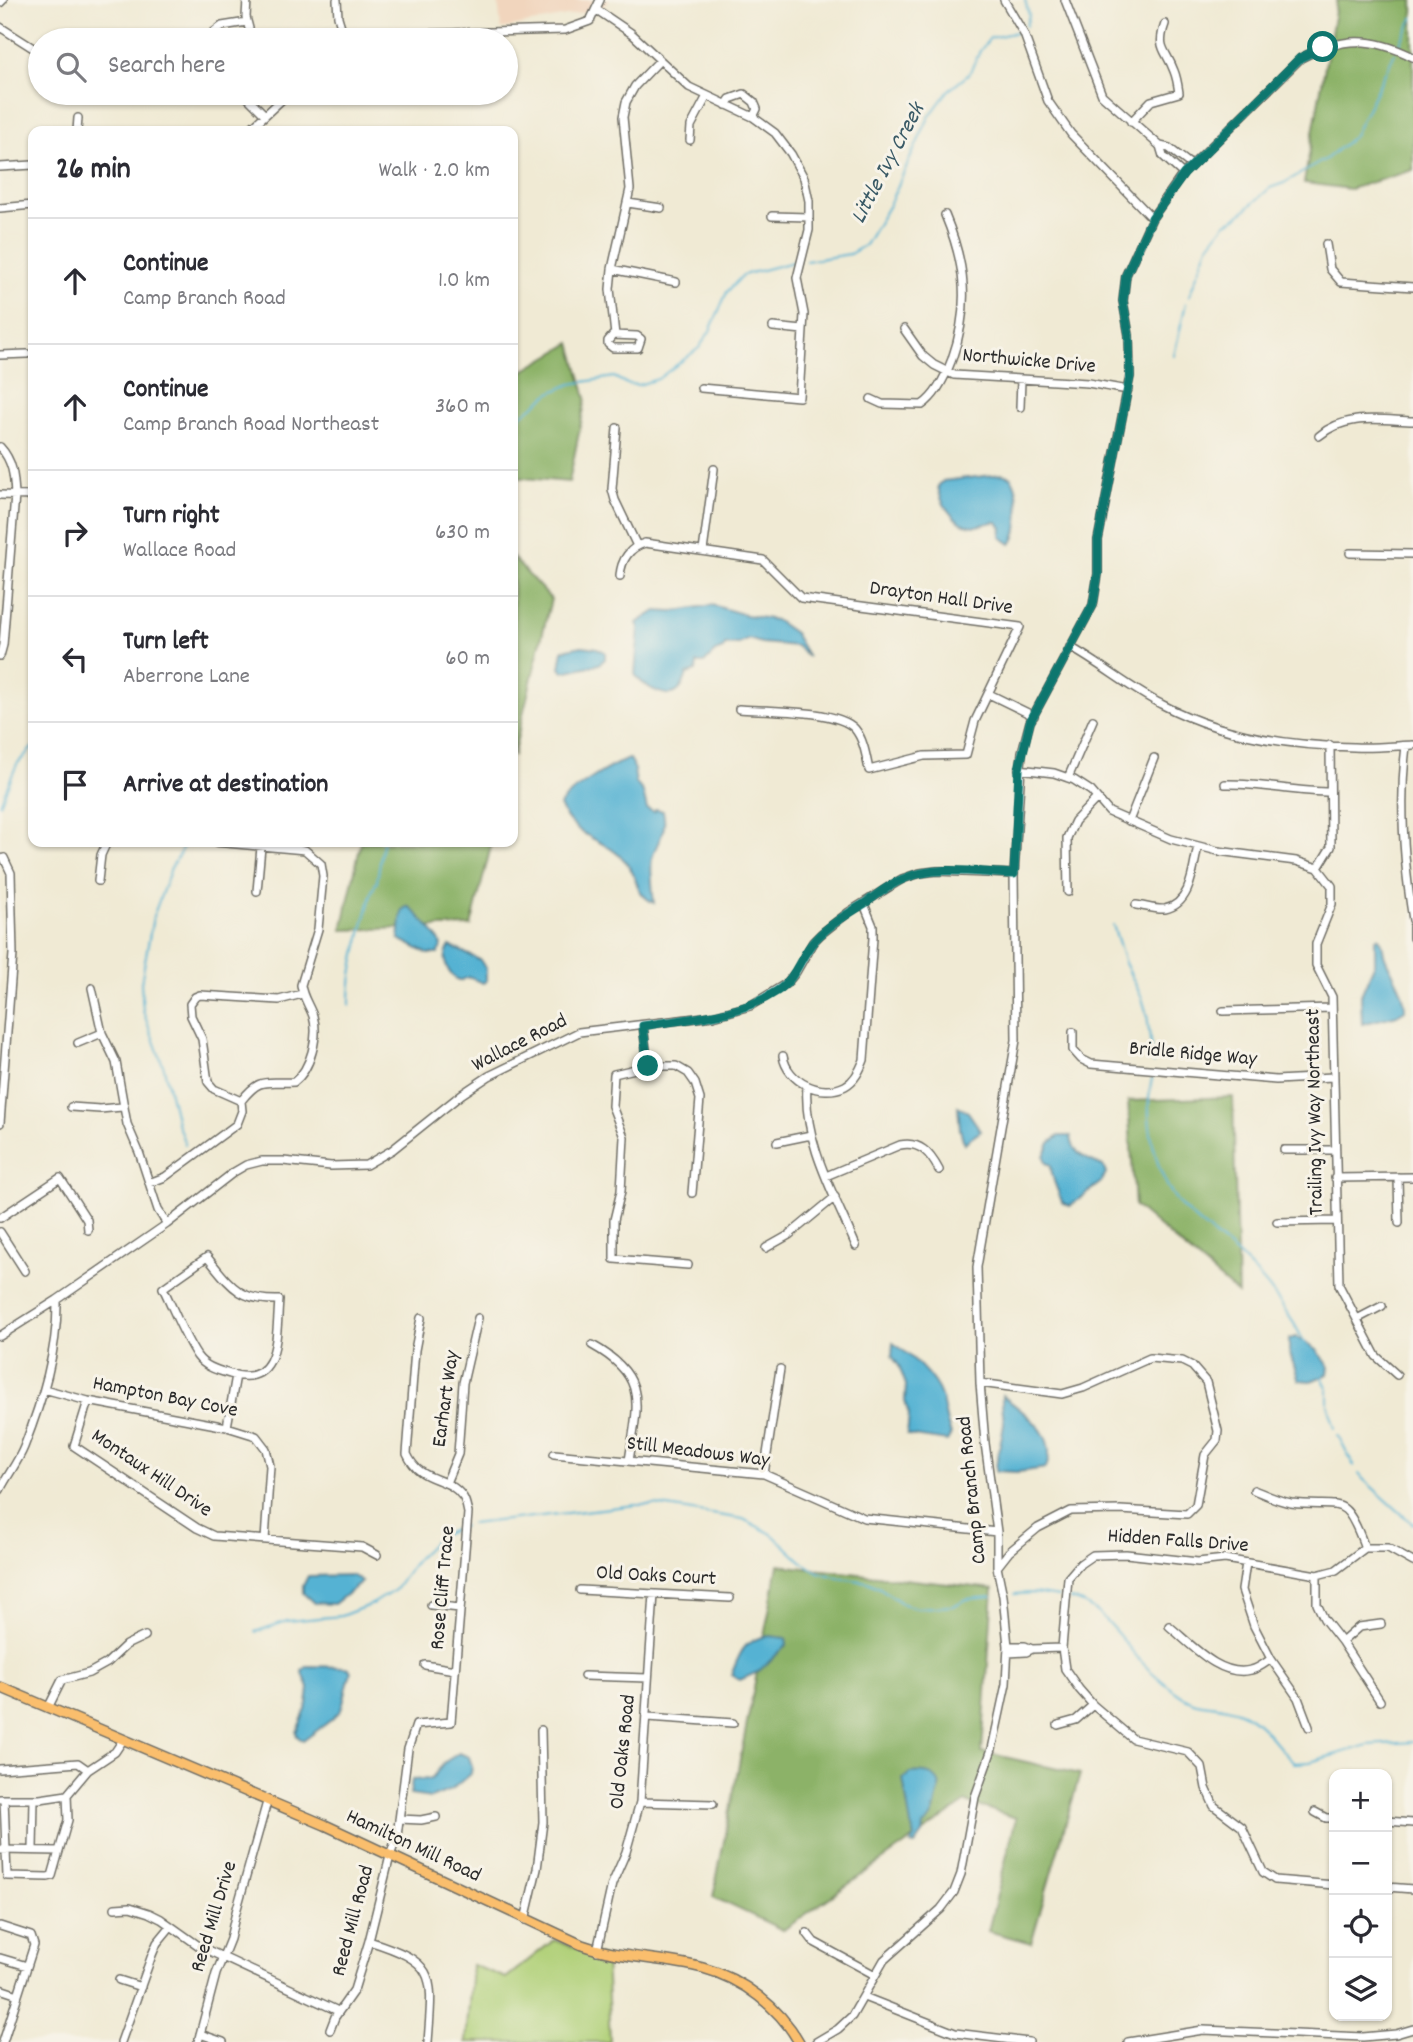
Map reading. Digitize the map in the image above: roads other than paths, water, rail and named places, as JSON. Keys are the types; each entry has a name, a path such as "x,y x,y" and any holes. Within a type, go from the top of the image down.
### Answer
{"main road":[{"name":"Hamilton Mill Road","path":"0,1686 325,1825 525,1920 597,1951 702,1968 730,1979 767,2002 799,2042"}],"street":[{"path":"247,0 248,28"},
{"path":"337,0 341,28"},
{"path":"518,31 565,30 590,21 600,0"},
{"path":"1004,0 1024,34 1048,101 1071,134 1152,218"},
{"path":"1065,0 1102,95 1160,146 1169,148 1191,165"},
{"path":"597,10 631,33 689,87 753,117 775,132 792,154 804,178 809,201 809,230 797,278 804,314 799,397 701,387"},
{"path":"219,28 247,22"},
{"path":"1131,122 1151,101 1180,93 1174,70 1161,48 1160,38 1165,24"},
{"path":"0,26 28,45"},
{"path":"1413,57 1394,47 1371,42 1346,41 1323,47 1300,58 1191,165 1152,218 1126,275 1123,301 1131,358 1128,390 1098,540 1098,574 1093,605 1070,647 1161,704 1213,726 1256,737 1330,745 1409,745 1403,766 1405,874 1413,920"},
{"path":"615,335 610,289 612,269 630,190 624,117 626,102 635,86 659,61"},
{"path":"726,105 730,99 744,94 754,102 757,110 753,117"},
{"path":"690,140 691,126 706,96"},
{"path":"255,105 265,115"},
{"path":"253,126 276,105"},
{"path":"77,126 78,118"},
{"path":"1160,146 1163,156 1184,174"},
{"path":"1171,163 1178,155"},
{"path":"0,167 28,165"},
{"path":"628,203 661,208"},
{"path":"0,208 28,205"},
{"path":"871,398 882,404 922,405 932,396 947,373 965,309 956,242 945,215"},
{"path":"772,216 809,217"},
{"path":"1326,244 1330,269 1341,282 1413,286"},
{"path":"612,269 676,282"},
{"path":"773,327 803,330"},
{"name":"Northwicke Drive","path":"904,329 923,356 954,375 1088,383 1128,390"},
{"path":"0,355 27,354"},
{"path":"1020,407 1021,380"},
{"path":"1319,436 1326,429 1357,418 1413,421"},
{"path":"617,428 612,489 637,546 625,557 620,576"},
{"path":"0,447 8,455 14,475 15,495 3,600 3,645 0,656"},
{"path":"703,551 713,469"},
{"path":"0,495 28,496"},
{"name":"Drayton Hall Drive","path":"637,546 645,544 763,560 801,598 1020,627 975,721 965,755 924,756 869,770 862,741 853,727 838,718 739,709"},
{"path":"1350,553 1413,554"},
{"name":"Camp Branch Road","path":"816,2042 838,2029 852,2016 884,1960 941,1909 954,1892 961,1874 975,1797 997,1729 1006,1684 1008,1650 1003,1596 997,1567 997,1532 980,1383 977,1266 1016,1040 1014,874 1019,769 1034,716 1070,647"},
{"path":"989,694 1034,716"},
{"path":"1068,778 1093,720"},
{"path":"1019,769 1054,773 1068,778 1091,791 1109,812 1171,839 1218,851 1296,862 1318,868 1331,848 1330,745"},
{"path":"1129,821 1154,758"},
{"path":"1403,766 1413,767"},
{"path":"1225,784 1241,783 1304,792 1330,792"},
{"path":"1068,891 1067,838 1075,821 1097,798"},
{"path":"1136,905 1164,909 1177,904 1187,892 1198,846"},
{"path":"98,881 100,855 104,847"},
{"path":"240,1101 252,1088 265,1082 295,1082 309,1065 314,1020 302,994 303,975 317,929 323,876 321,864 305,850 261,847 257,891"},
{"path":"0,1123 13,954 11,873 4,858"},
{"name":"Trailing Ivy Way Northeast","path":"1318,868 1332,886 1332,904 1316,944 1316,965 1332,998 1339,1284 1377,1356 1397,1375"},
{"name":"Wallace Road","path":"0,1336 167,1224 246,1165 262,1161 283,1161 331,1166 366,1165 392,1150 489,1076 579,1032 713,1016 750,1006 787,984 813,942 821,934 849,912 902,879 937,871 1014,874"},
{"path":"783,1056 784,1063 807,1086 828,1091 844,1087 860,1070 864,1060 873,938 873,926 864,904"},
{"path":"1413,927 1413,938"},
{"path":"93,988 102,1033 116,1062 122,1107 158,1210 167,1224"},
{"path":"240,1101 214,1089 208,1082 202,1039 191,1016 190,1004 200,995 279,1000 302,994"},
{"path":"1223,1011 1332,1009"},
{"path":"0,1010 9,1011"},
{"path":"643,1026 648,1066"},
{"name":"Bridle Ridge Way","path":"1073,1032 1073,1050 1081,1059 1091,1064 1276,1080 1333,1077"},
{"path":"78,1043 102,1033"},
{"path":"688,1265 614,1259 614,1220 621,1191 624,1137 612,1106 614,1074 648,1066 676,1066 688,1073 695,1083 700,1099 692,1193"},
{"path":"807,1086 811,1135 856,1246"},
{"path":"149,1182 165,1177 237,1124 242,1111 240,1101"},
{"path":"71,1107 122,1107"},
{"path":"777,1142 811,1135"},
{"path":"826,1176 909,1143 921,1146 939,1170"},
{"path":"1284,1150 1334,1150"},
{"path":"1398,1177 1399,1223"},
{"path":"1335,1178 1413,1177"},
{"path":"0,1217 60,1178 87,1220 88,1230"},
{"path":"765,1248 789,1235 835,1197"},
{"path":"1278,1222 1336,1221"},
{"path":"0,1232 25,1271"},
{"path":"207,1257 232,1287 247,1297 279,1300 274,1354 268,1366 260,1373 248,1377 236,1376 212,1369 199,1358 163,1288 207,1257"},
{"path":"0,1490 23,1450 44,1389 55,1338 57,1300"},
{"path":"1357,1319 1382,1306"},
{"name":"Rose Cliff Trace","path":"390,1856 397,1836 408,1749 416,1725 451,1722 468,1513 463,1497 446,1483 422,1474 413,1467 407,1454 415,1350 421,1318"},
{"name":"Earhart Way","path":"446,1483 458,1454 463,1383 478,1318"},
{"path":"592,1345 614,1359 633,1381 637,1405 629,1461"},
{"path":"980,1383 1062,1394 1083,1388 1150,1358 1182,1362 1192,1366 1206,1382 1218,1431 1217,1440 1205,1455 1196,1505 1187,1514 1120,1510 1071,1511 1038,1528 1009,1552 997,1567"},
{"path":"764,1474 780,1369"},
{"path":"227,1427 236,1376"},
{"name":"Hampton Bay Cove","path":"44,1389 88,1401 227,1427 256,1436 266,1449 270,1466 265,1540"},
{"name":"Montaux Hill Drive","path":"88,1401 74,1446 197,1528 214,1536 362,1547 377,1555"},
{"name":"Still Meadows Way","path":"554,1454 764,1474 864,1518 997,1532"},
{"path":"1254,1490 1292,1503 1331,1503 1344,1508 1355,1521 1365,1548"},
{"path":"1380,1701 1324,1619 1317,1604 1318,1575 1336,1570 1365,1548 1388,1548 1413,1562"},
{"name":"Hidden Falls Drive","path":"1318,1575 1225,1559 1198,1562 1126,1554 1093,1555 1080,1564 1068,1578 1062,1648 1065,1669 1093,1705 1133,1739 1188,1752 1202,1767 1206,1788 1214,1806 1242,1827 1263,1872 1275,1880 1329,1885"},
{"path":"1246,1563 1242,1590 1254,1626 1271,1659 1298,1698 1309,1727"},
{"name":"Old Oaks Court","path":"580,1590 730,1598"},
{"name":"Old Oaks Road","path":"597,1951 612,1884 626,1852 640,1802 648,1717 654,1594"},
{"path":"431,1605 460,1608"},
{"path":"1342,1642 1359,1627 1381,1624"},
{"path":"1169,1626 1218,1665 1237,1671 1253,1670 1271,1659"},
{"path":"48,1708 62,1680 89,1673 107,1663 127,1645 145,1636"},
{"path":"1008,1650 1026,1652 1031,1649 1062,1648"},
{"path":"425,1665 455,1670"},
{"path":"584,1676 648,1678"},
{"path":"1058,1725 1076,1720 1093,1705"},
{"path":"648,1717 733,1723"},
{"path":"525,1920 537,1869 543,1822 541,1730"},
{"path":"68,1794 68,1820 52,1876 7,1876 2,1799 53,1798 68,1794 88,1770 115,1752 123,1740"},
{"path":"0,1769 78,1763 88,1770"},
{"path":"33,1849 34,1799"},
{"name":"Reed Mill Drive","path":"199,2038 216,1973 230,1939 267,1802"},
{"path":"640,1802 713,1804"},
{"path":"1315,1812 1329,1818"},
{"path":"399,1819 421,1820 436,1817"},
{"path":"1392,1821 1413,1823"},
{"path":"4,1850 59,1851"},
{"name":"Reed Mill Road","path":"330,2030 338,2011 354,1990 390,1856"},
{"path":"1392,1887 1413,1889"},
{"path":"116,1908 130,1907 149,1913 199,1946 338,2011"},
{"path":"0,1926 30,1936 34,1945 3,2042"},
{"path":"121,2042 157,1943 171,1926"},
{"path":"807,1933 814,1942 875,1976"},
{"path":"369,1941 403,1952 426,1972 431,1990 428,2042"},
{"path":"0,1958 27,1966"},
{"path":"119,1980 141,1987"},
{"path":"0,1989 18,1995"},
{"path":"864,1997 955,2033 1029,2042"},
{"path":"1128,2042 1203,2030 1337,2039 1396,2034 1413,2029"},
{"path":"199,2038 223,2042"}],"water":[{"path":"1002,474 1011,477 1017,492 1017,530 1011,544 1001,537 1002,528 998,522 976,526 956,519 942,500 938,486 943,481"},
{"path":"712,605 775,620 794,633 808,657 796,646 761,643 749,639 739,644 725,645 704,663 697,663 696,671 687,674 682,687 675,693 658,692 642,682 635,674 639,628 637,623 656,611 671,612"},
{"path":"582,646 605,652 605,659 599,664 563,672 560,668 563,650"},
{"path":"630,759 647,809 654,812 656,809 663,811 663,831 651,863 654,903 643,895 627,863 611,849 574,826 560,806 591,779"},
{"path":"408,906 438,939 441,946 438,954 428,954 399,939 402,910"},
{"path":"1378,937 1401,989 1405,1010 1397,1015 1362,1024 1361,995 1375,963 1375,940"},
{"path":"450,946 480,960 486,969 486,981 483,983 468,977 460,981 455,978 446,961"},
{"path":"958,1106 968,1112 981,1131 964,1143 960,1129"},
{"path":"1059,1136 1071,1136 1077,1152 1103,1166 1106,1174 1101,1182 1070,1206 1062,1202 1053,1180 1051,1165 1046,1163 1044,1156 1050,1143"},
{"path":"1296,1337 1317,1350 1329,1366 1328,1374 1311,1381 1299,1380 1289,1351 1289,1339"},
{"path":"893,1343 921,1367 938,1389 951,1434 947,1441 907,1435 909,1415 905,1401 906,1385 892,1356"},
{"path":"1002,1395 1029,1417 1044,1434 1049,1456 1046,1468 1018,1472 996,1471 1004,1424"},
{"path":"352,1575 362,1582 334,1604 314,1603 303,1593 308,1576"},
{"path":"761,1637 786,1638 787,1645 758,1672 740,1680 731,1675 740,1654 748,1644"},
{"path":"308,1666 344,1667 351,1672 341,1710 303,1741 296,1732 306,1710 309,1688 302,1671"},
{"path":"459,1753 469,1757 471,1773 451,1790 431,1798 410,1795 412,1780 431,1779 445,1762"},
{"path":"910,1773 933,1776 940,1788 932,1816 923,1826 922,1835 915,1845 911,1844 915,1837 903,1779"}],"waterway":[{"name":"Little Ivy Creek","path":"1025,0 1029,15 1026,26"},
{"path":"1399,45 1413,18"},
{"name":"Little Ivy Creek","path":"806,261 850,254 865,245 889,205 929,117 948,91 969,74 990,38 1017,32"},
{"path":"1189,296 1208,246 1226,223 1236,218 1270,188 1326,159 1353,137 1395,53"},
{"name":"Little Ivy Creek","path":"518,418 550,393 571,384 614,377 627,384 638,385 658,379 699,348 710,331 727,292 743,275 797,261"},
{"path":"1174,356 1186,303"},
{"name":"Little Ivy Creek","path":"0,804 17,764 28,752"},
{"path":"183,847 171,868 153,917 141,983 143,1011 164,1068 177,1123 185,1144"},
{"path":"350,1006 354,962 377,881 382,847"},
{"path":"1113,925 1125,963 1147,1015 1153,1064"},
{"path":"1153,1075 1150,1126 1158,1162 1172,1194 1189,1214 1259,1276 1285,1309 1306,1345"},
{"path":"1321,1375 1328,1390 1328,1405 1335,1428"},
{"path":"1338,1435 1354,1466"},
{"path":"1359,1474 1413,1524"},
{"path":"471,1524 655,1505 743,1519 772,1534 801,1561 818,1572 868,1582 903,1604 916,1608 953,1606 967,1599 992,1597"},
{"path":"255,1632 287,1621 341,1616 372,1604 395,1590 416,1560 438,1537 463,1526"},
{"path":"1015,1594 1034,1593 1059,1597"},
{"path":"1070,1599 1094,1610 1143,1664 1174,1690 1197,1703 1244,1714 1265,1730 1294,1763 1310,1762 1368,1745 1413,1742"}]}
